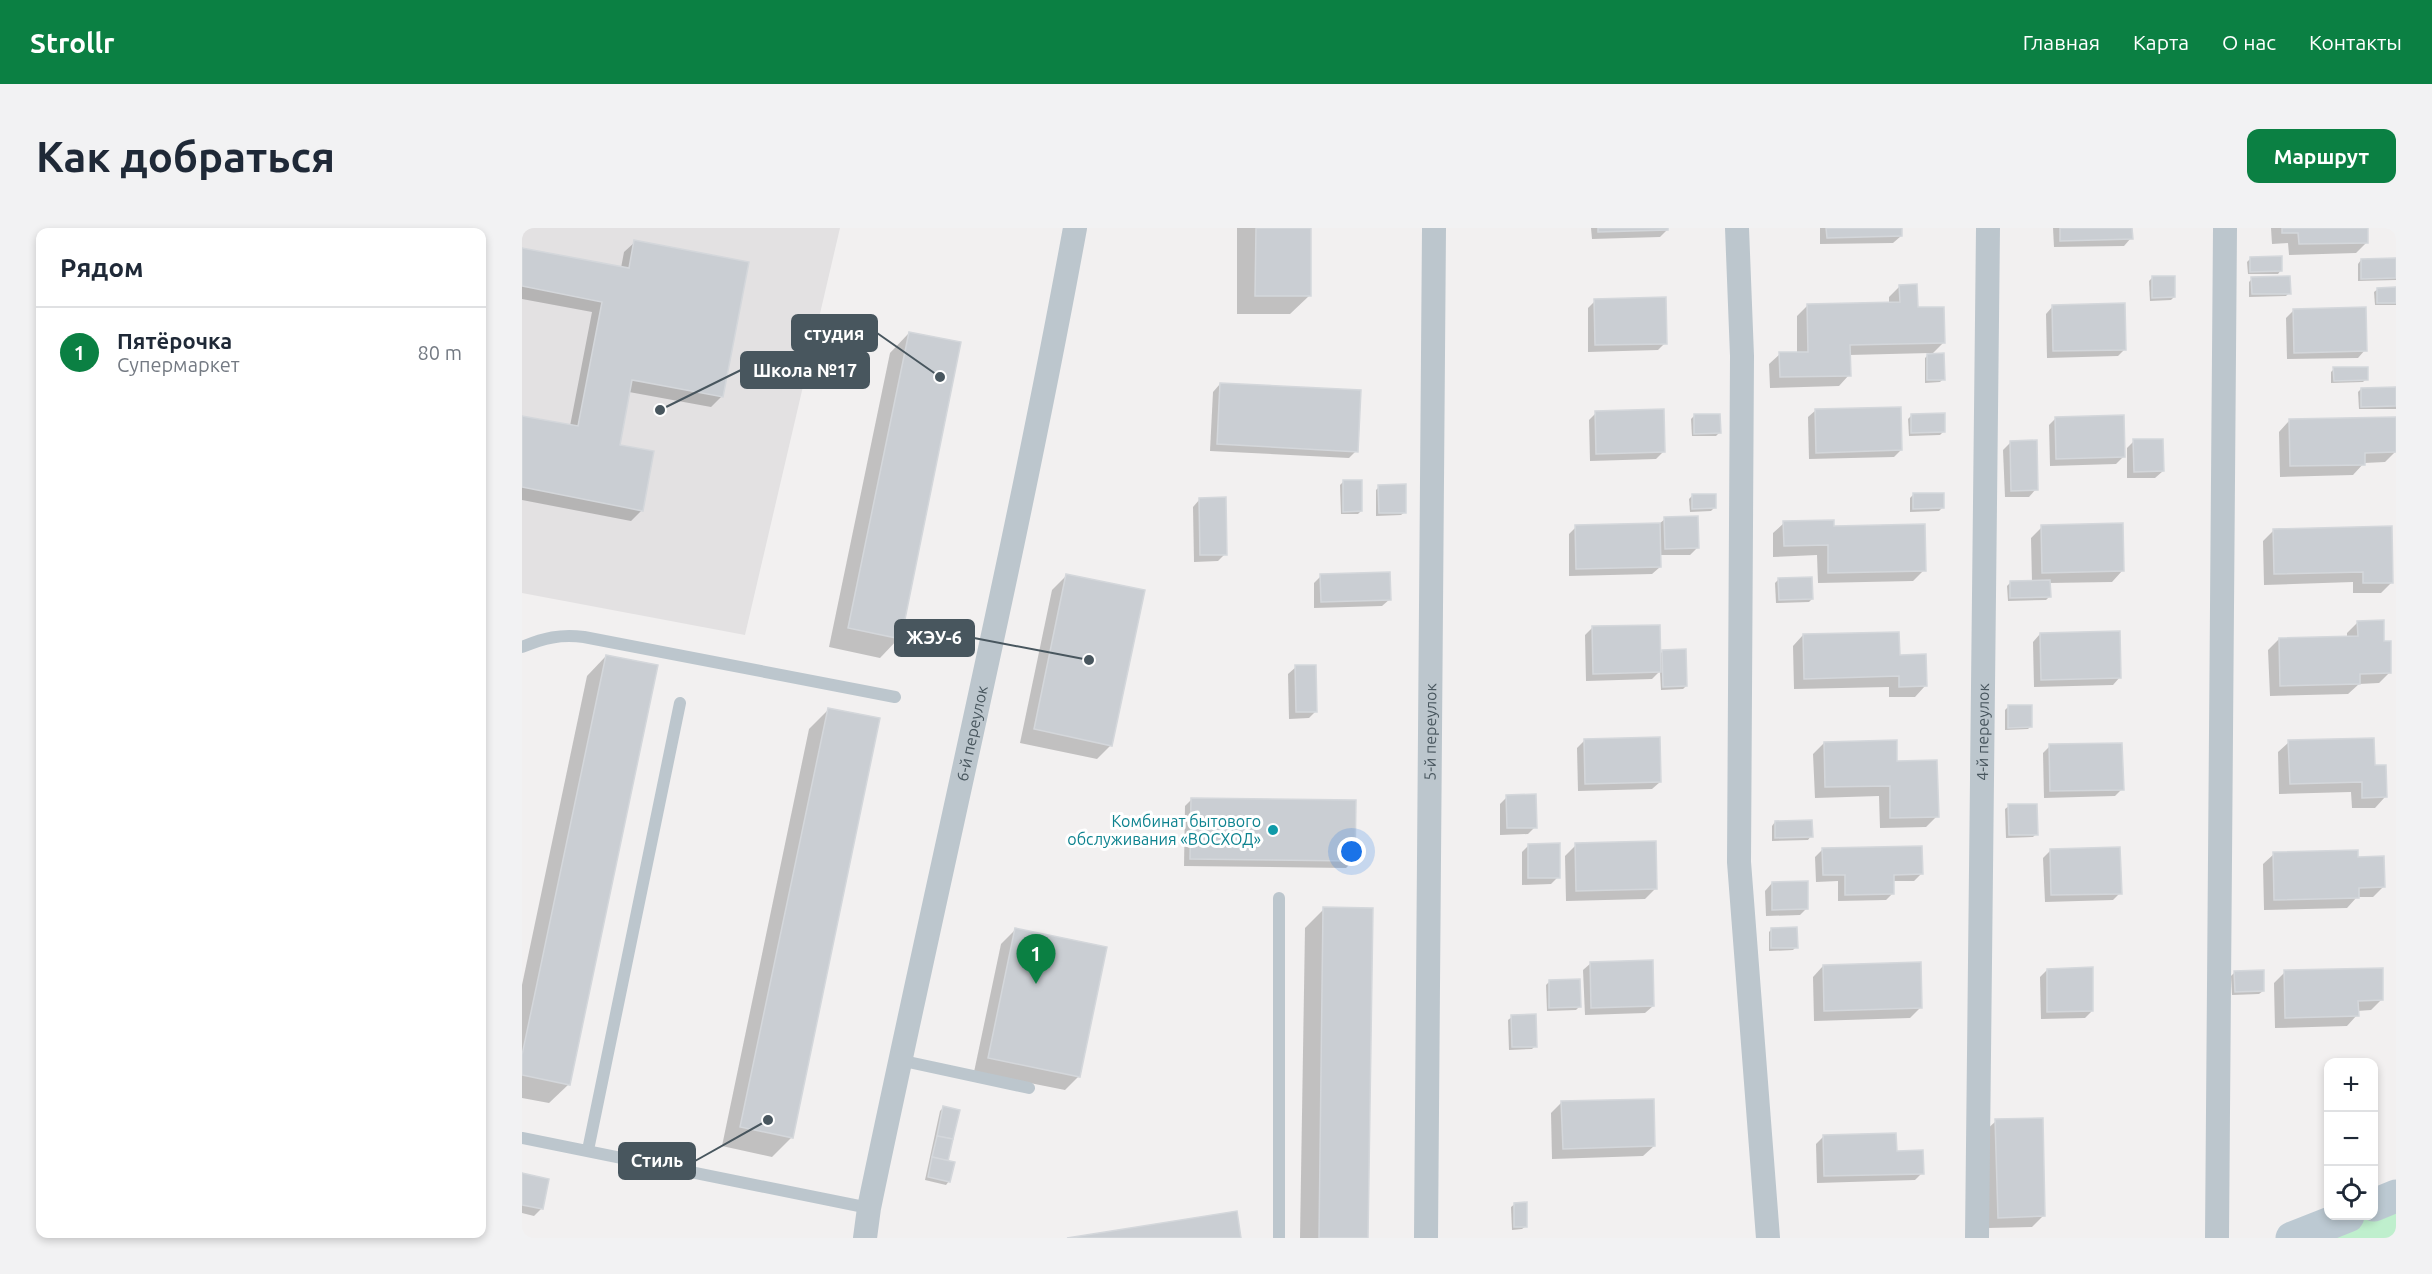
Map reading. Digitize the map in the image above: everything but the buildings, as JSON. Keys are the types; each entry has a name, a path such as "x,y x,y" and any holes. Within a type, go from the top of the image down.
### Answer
{"main road":[{"path":"2378,1203 2396,1196"},
{"path":"2292,1238 2336,1220"}],"street":[{"name":"6-й переулок","path":"865,1238 899,1060 1052,353 1075,228"},
{"name":"5-й переулок","path":"1426,1238 1434,228"},
{"path":"1737,228 1742,356 1739,862 1768,1238"},
{"name":"4-й переулок","path":"1977,1238 1988,228"},
{"path":"2217,1238 2225,228"}],"lane":[{"path":"522,646 550,636 564,634 895,697"},
{"path":"588,1150 680,703"},
{"path":"1279,898 1279,1238"},
{"path":"899,1060 1029,1088"},
{"path":"522,1138 869,1208"}],"shaded area":[{"path":"522,228 840,228 745,635 522,593"}],"green space":[{"path":"2396,1212 2396,1238 2326,1238 2334,1230 2362,1220 2378,1220 2378,1214"}],"place":[{"name":"студия","path":"940,377"},
{"name":"Школа №17","path":"660,410"},
{"name":"ЖЭУ-6","path":"1089,660"},
{"name":"Комбинат бытового обслуживания «ВОСХОД»","path":"1273,830"},
{"name":"Пятёрочка","path":"1036,984"},
{"name":"Стиль","path":"768,1120"}]}
